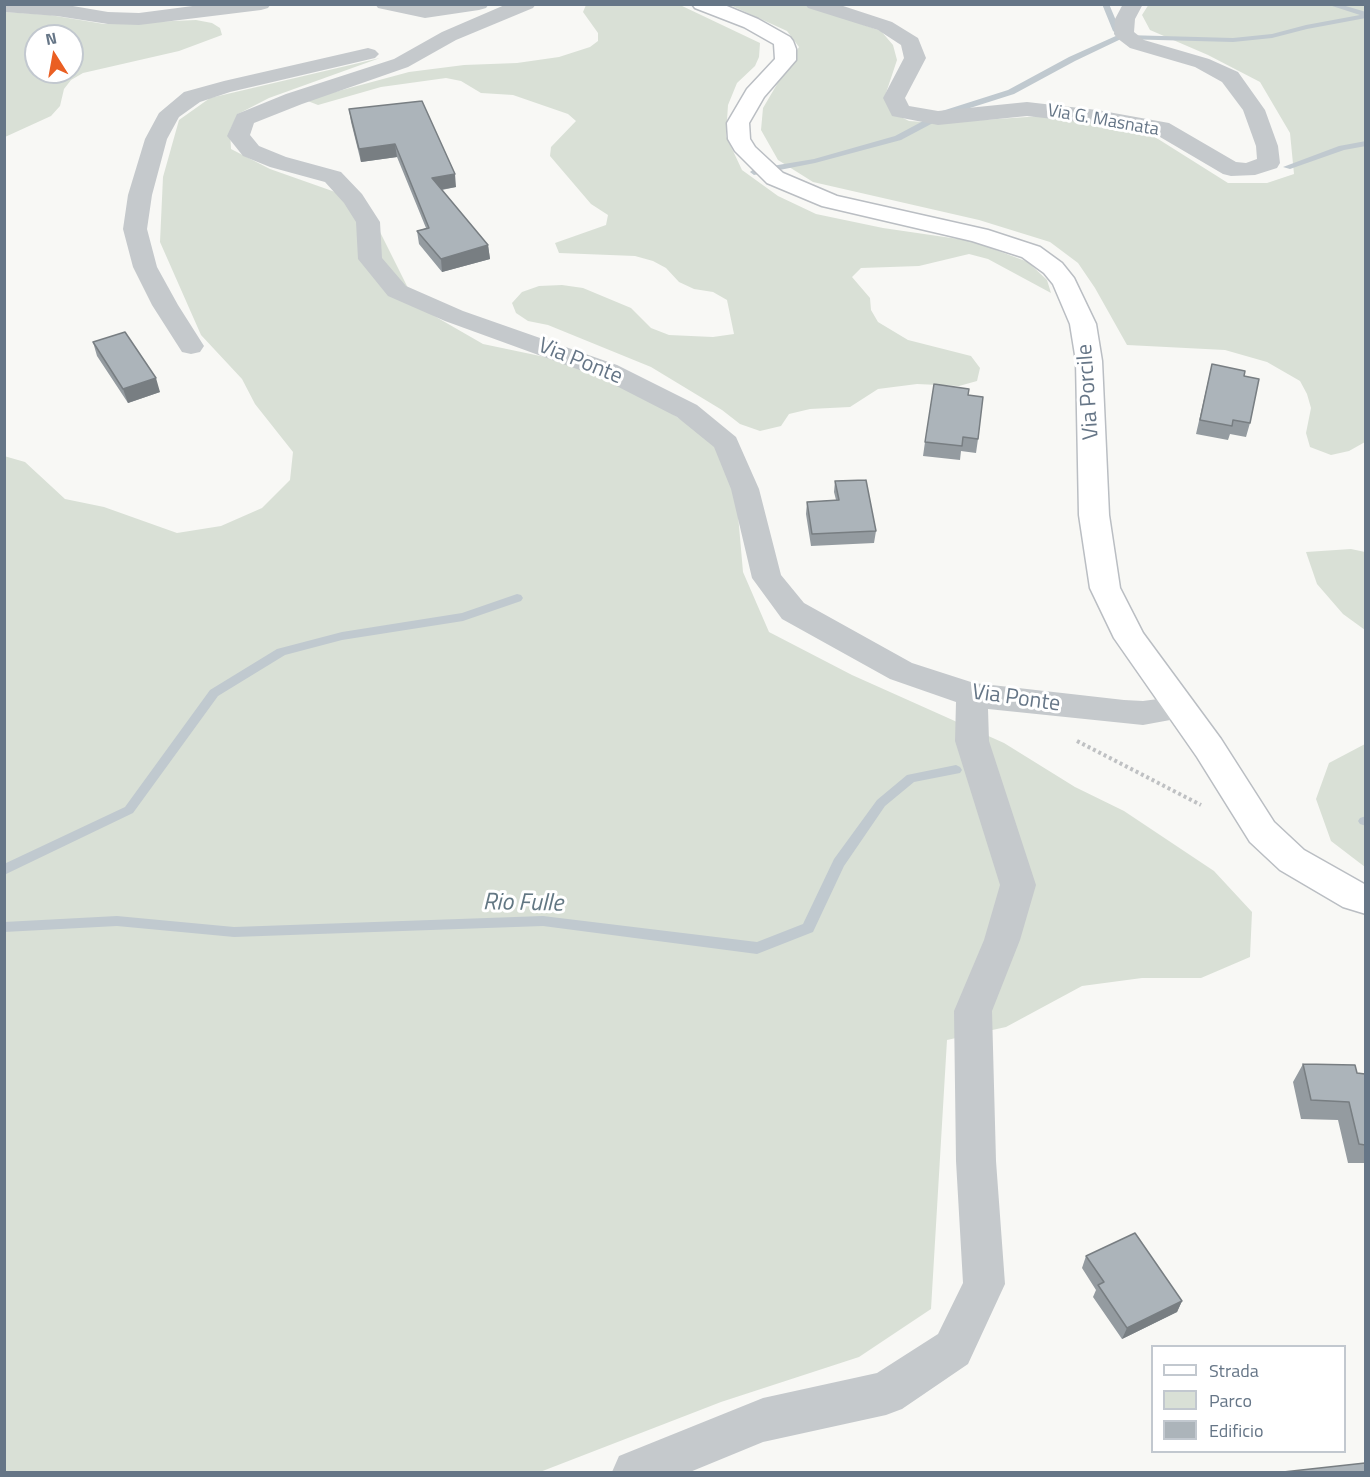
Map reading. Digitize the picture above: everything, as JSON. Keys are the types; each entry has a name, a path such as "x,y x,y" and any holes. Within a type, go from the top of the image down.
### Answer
{"street":[{"path":"4,6 57,10 108,18 139,19 261,4"},
{"path":"385,4 425,12 478,4"},
{"name":"Via Ponte","path":"526,4 449,36 401,63 245,118 238,136 251,151 278,162 333,177 354,199 368,222 370,259 397,291 454,316 608,371 687,411 726,443 745,489 766,578 793,611 901,670 972,695 1124,712 1143,713 1181,708"},
{"name":"Via Porcile","path":"702,4 751,22 783,41 786,49 785,60 755,94 738,123 740,139 746,151 775,178 830,201 979,235 1031,252 1053,268 1065,284 1083,324 1089,361 1094,515 1105,588 1130,638 1209,748 1262,832 1292,860 1365,900"},
{"name":"Via G. Masnata","path":"815,4 885,26 910,42 915,58 894,98 900,111 938,118 1027,109 1096,117 1161,128 1231,169 1247,170 1269,162 1268,146 1254,110 1230,77 1202,63 1137,45 1124,34 1125,19 1133,4"},
{"path":"191,346 165,305 145,267 135,229 140,195 156,139 170,113 192,97 224,87 449,36"},
{"path":"635,1473 763,1420 886,1393 953,1349 984,1284 976,1161 973,1011 1002,940 1018,885 972,741 972,695"}],"path":[{"path":"1071,738 1203,806"}],"green space":[{"path":"1149,4 1365,5 1365,442 1349,451 1331,455 1310,447 1306,433 1311,408 1307,394 1300,381 1267,362 1225,350 1127,345 1078,263 1050,242 979,220 813,182 778,160 761,130 763,108 799,47 787,31 730,5 806,5 881,31 893,45 897,60 884,99 893,113 909,121 938,123 1042,116 1097,123 1147,132 1228,183 1267,183 1294,174 1290,133 1260,82 1208,55 1150,30 1142,15"},
{"path":"586,5 680,5 760,43 759,57 755,66 737,83 728,105 726,136 742,170 778,196 816,214 883,228 972,241 1028,262 1047,280 1051,293 988,259 969,254 919,266 861,268 852,277 870,298 871,310 878,322 908,340 971,356 980,368 977,381 959,386 917,384 878,389 850,407 810,409 789,414 781,426 760,431 740,424 722,410 651,367 548,325 528,321 516,313 512,303 522,292 539,286 562,285 583,288 631,308 651,328 669,335 713,337 734,334 727,300 713,292 694,289 679,282 666,268 653,261 635,256 559,253 555,243 606,225 608,215 591,204 550,156 551,147 576,121 568,114 513,95 481,93 461,81 446,78 381,87 318,105 305,100 409,72 464,65 517,63 559,57 590,47 598,41 598,33 583,12"},
{"path":"5,12 50,15 104,24 196,20 212,23 220,28 222,35 179,51 84,73 84,24 24,24 24,84 68,84 64,89 60,106 51,116 5,137"},
{"path":"380,58 269,98 238,114 230,130 231,149 270,169 338,193 374,220 417,306 483,344 564,361 643,395 711,439 735,480 743,572 769,632 852,675 1004,743 1075,787 1124,811 1214,871 1252,912 1250,957 1201,978 1142,978 1082,986 1006,1027 947,1040 931,1309 859,1357 721,1402 540,1472 5,1472 4,456 25,462 65,499 104,507 177,533 221,526 262,508 290,480 293,452 255,404 242,379 201,335 160,242 163,177 179,120 210,98"},
{"path":"1351,549 1365,552 1365,630 1343,614 1317,584 1306,552"},
{"path":"1365,744 1365,867 1331,841 1316,799 1329,763"}],"building":[{"path":"422,101 455,174 432,178 488,245 441,259 417,231 429,228 395,144 359,149 349,109"},
{"path":"125,332 156,378 123,389 93,342"},
{"path":"1212,364 1245,371 1244,376 1259,379 1250,423 1233,420 1232,426 1200,420"},
{"path":"934,384 969,389 968,395 983,397 978,439 963,437 962,446 925,442"},
{"path":"866,480 876,531 812,534 807,502 839,500 835,481"},
{"path":"1303,1064 1355,1065 1357,1073 1365,1074 1365,1145 1359,1144 1349,1102 1311,1100"},
{"path":"1135,1233 1182,1301 1127,1328 1098,1285 1104,1282 1086,1256"},
{"path":"1365,1463 1365,1473 1274,1473"}],"waterway":[{"path":"1105,4 1117,31 1123,36"},
{"path":"1329,4 1365,14"},
{"path":"754,172 815,161 898,138 945,113 1011,92 1072,59 1120,37 1233,40 1272,36 1366,16"},
{"path":"1287,167 1342,148 1366,143"},
{"path":"4,870 129,810 214,693 281,652 342,636 463,617 517,598"},
{"name":"Rio Fulle","path":"4,927 117,921 234,932 543,921 757,948 808,928 839,863 881,803 911,778 956,770"}]}
